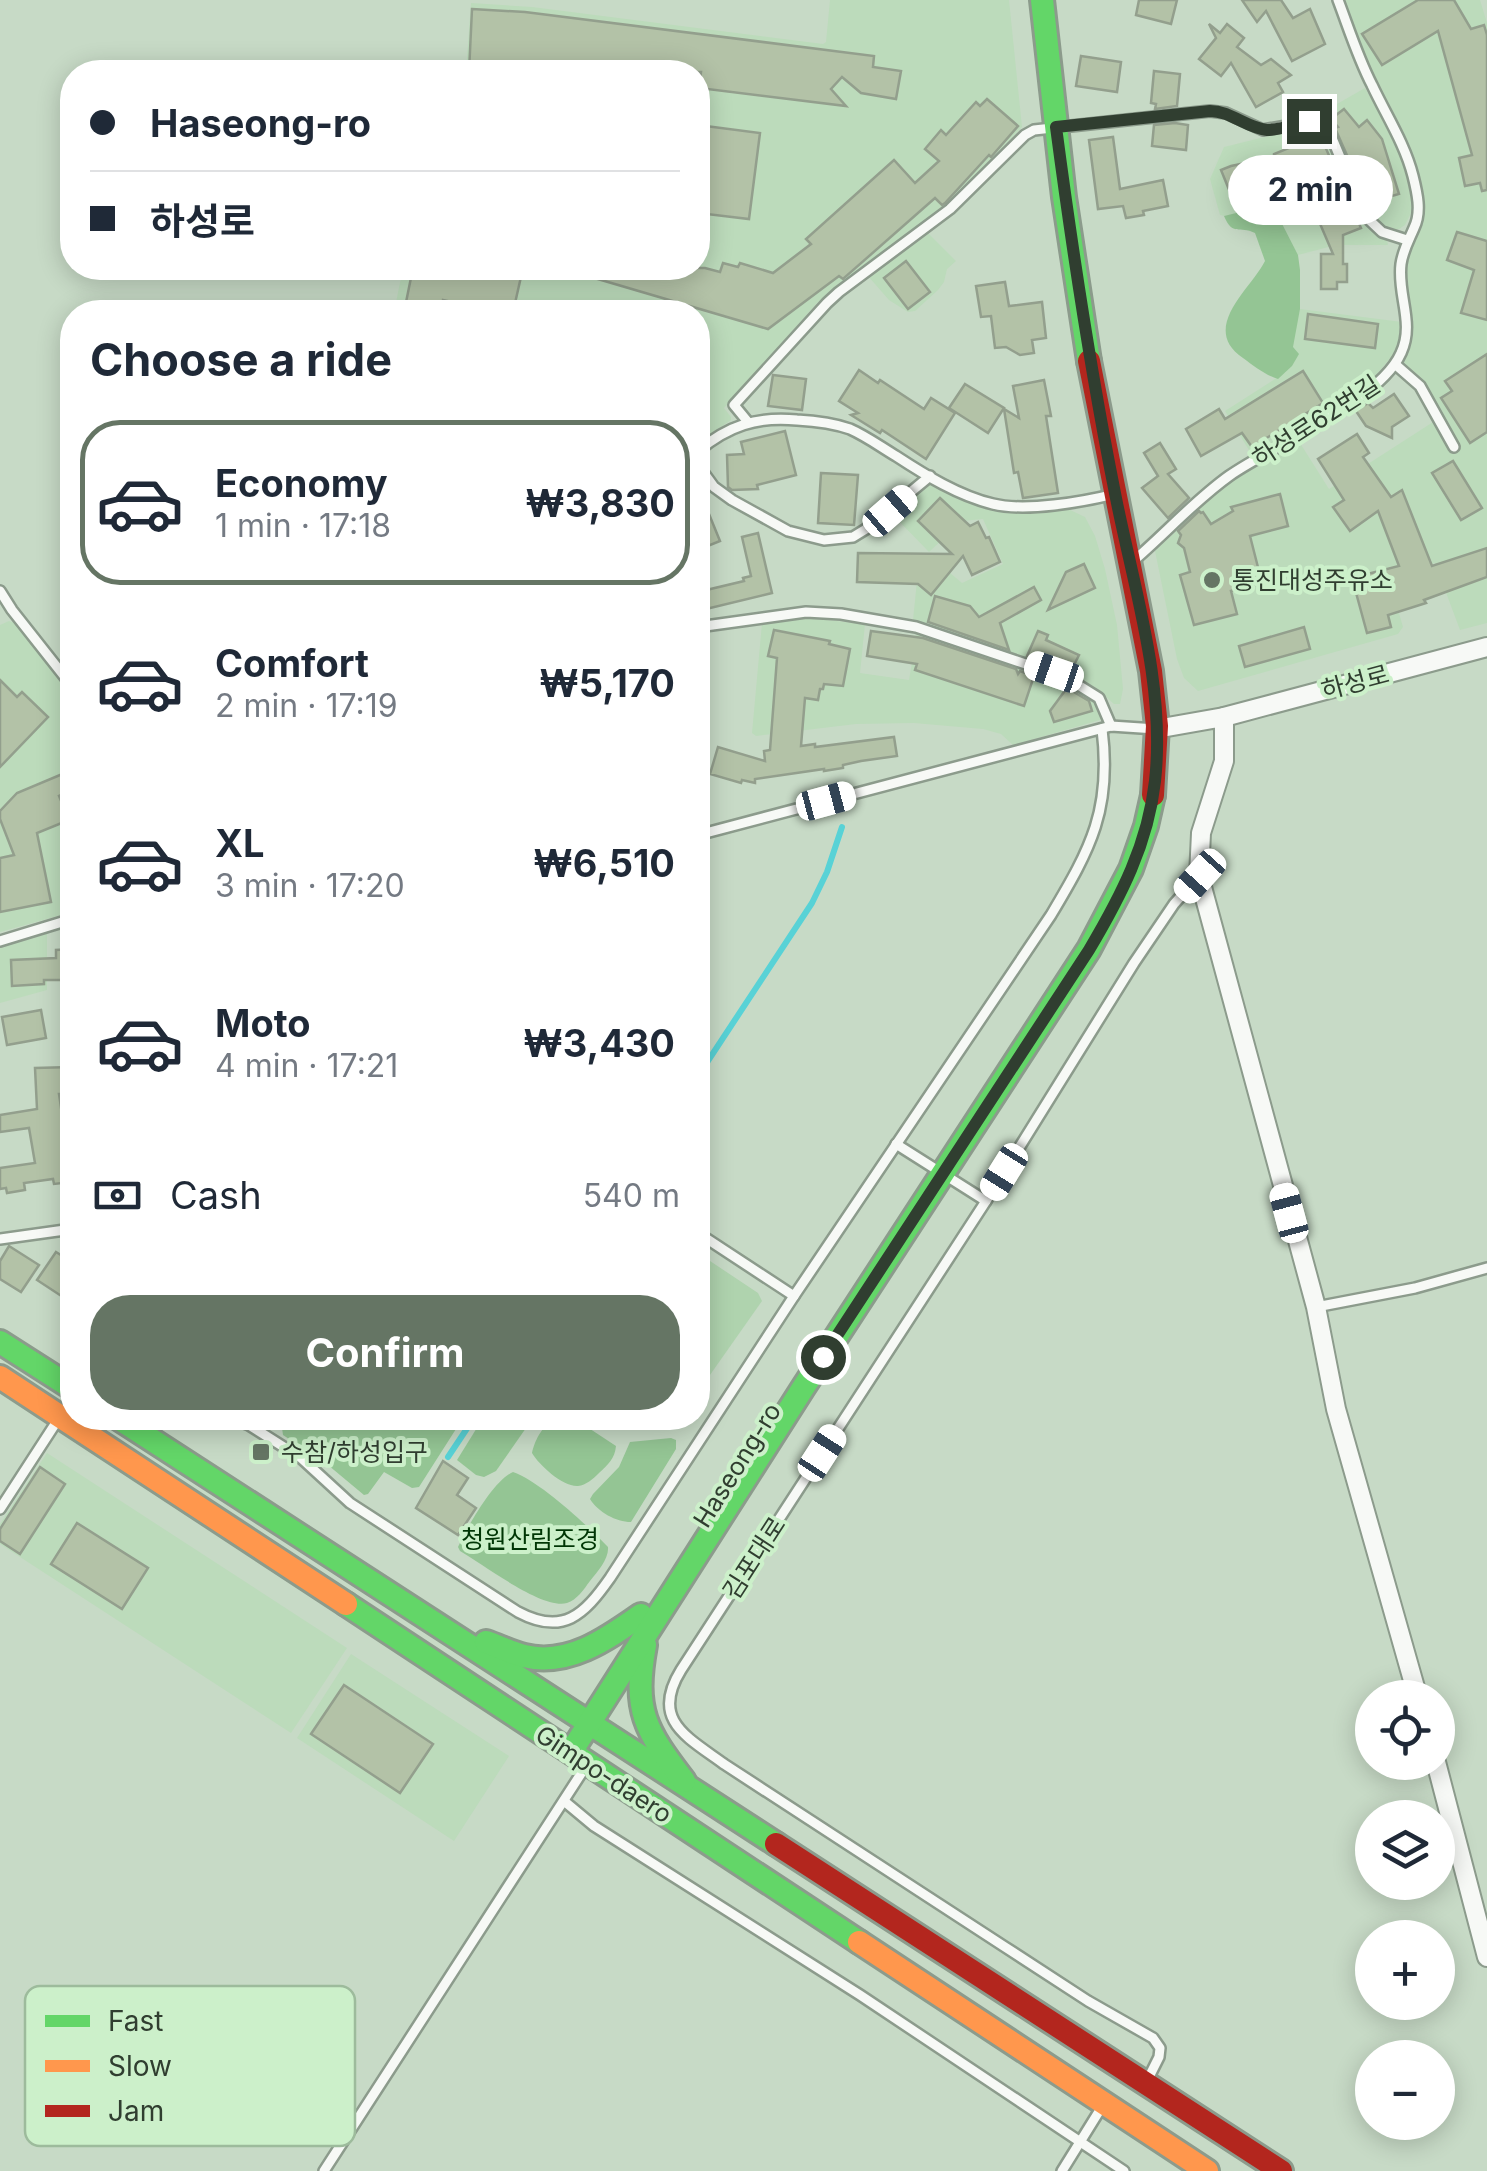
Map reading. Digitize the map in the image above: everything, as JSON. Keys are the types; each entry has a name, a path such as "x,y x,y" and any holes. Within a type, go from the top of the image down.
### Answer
{"main road":[{"name":"Haseong-ro","path":"572,1753 582,1718 645,1622 764,1421 1089,950 1127,882 1145,836 1155,780 1150,667 1110,495 1030,0"},
{"name":"Haseong-ro","path":"1042,0 1050,128"},
{"path":"0,1342 60,1380"},
{"name":"Gimpo-daero","path":"0,1377 60,1415"},
{"name":"Gimpo-daero","path":"83,1430 1207,2171"},
{"name":"Gimpo-daero","path":"137,1430 1280,2171"},
{"path":"441,1626 524,1656 550,1659 590,1648 645,1622"},
{"path":"645,1622 638,1675 639,1706 652,1739 687,1785"}],"street":[{"name":"하성로","path":"1224,717 1487,647"},
{"path":"1152,729 1224,717 1224,761 1201,833 1200,876 1316,1307 1336,1409 1413,1680"},
{"path":"1441,1780 1481,1911 1487,1957"}],"lane":[{"name":"하성로62번길","path":"1126,567 1225,479 1372,388 1396,364 1407,338 1400,278 1402,255 1418,209 1411,168 1338,0"},
{"path":"748,422 734,406 827,303 950,209 1028,132 1210,111 1226,113 1263,130 1320,120 1332,138 1364,215 1382,232 1407,240"},
{"path":"1396,364 1420,386 1454,447"},
{"path":"710,440 748,422 783,418 837,425 866,437 957,491 989,503 1038,505 1110,495"},
{"path":"710,482 732,500 788,531 824,540 853,536 866,529 930,476"},
{"path":"0,592 60,671"},
{"path":"0,617 12,610"},
{"path":"710,625 806,612 916,627 1067,678 1099,698 1106,728 1104,794 1086,854 1051,915 710,1425"},
{"path":"710,832 1106,728 1152,729"},
{"name":"김포대로","path":"1146,2084 1160,2048 1152,2038 1005,1948 724,1764 687,1737 674,1721 668,1696 1134,962 1174,904 1200,876"},
{"path":"0,941 60,924"},
{"path":"896,1144 986,1200"},
{"path":"0,1239 60,1231"},
{"path":"710,1241 794,1296"},
{"path":"1316,1307 1415,1288 1487,1268"},
{"path":"0,1508 60,1415"},
{"path":"257,1430 301,1458 350,1503 518,1612 546,1624 580,1614 598,1596 706,1430"},
{"path":"355,2123 564,1801 572,1753"},
{"path":"564,1801 594,1826 860,1994 1124,2171"},
{"path":"1062,2171 1104,2103"},
{"path":"324,2171 340,2146"}],"shaded area":[{"path":"830,0 1009,0 1022,127 932,216 817,303 724,408 731,420 710,435 710,300 396,300 401,280 710,280 710,60 467,60 471,3 826,42"},
{"path":"1344,0 1480,0 1487,23 1487,623 1460,630 1435,563 1389,578 1403,627 1398,634 1198,691 1184,678 1177,659 1155,551 1221,489 1300,443 1329,489 1444,415 1421,379 1402,361 1413,331 1406,267 1423,218 1423,192 1411,153 1369,67"},
{"path":"1365,88 1408,172 1413,209 1399,229 1381,226 1368,213 1323,112"},
{"path":"1317,124 1330,144 1362,219 1388,245 1336,245 1298,255 1274,208 1220,215 1210,179 1224,147"},
{"path":"928,233 956,261 947,269 938,290 915,311 908,312 889,300 868,276"},
{"path":"1300,309 1402,322 1399,341 1393,355 1371,381 1252,455 1225,411 1286,372"},
{"path":"931,483 998,510 1066,508 1085,517 1105,569 1117,625 1123,689 1120,704 1114,704 1095,687 1046,664 913,620 918,571 930,556 962,583 1003,564 983,519 962,521 929,552 893,515"},
{"path":"807,618 865,624 860,673 909,680 917,632 1070,684 1098,703 1102,717 1013,745 1001,734 983,729 914,723 856,724 756,736 752,733 762,623"},
{"path":"15,623 60,681 60,915 0,932 0,625"},
{"path":"47,933 47,990 0,1003 0,946"},
{"path":"710,1261 758,1293 762,1301 710,1375"},
{"path":"47,1453 347,1648 291,1733 0,1544 0,1524"},
{"path":"351,1654 509,1756 454,1841 297,1738"}],"green space":[{"path":"1269,205 1298,255 1300,270 1300,309 1293,347 1299,354 1278,379 1243,358 1226,334 1232,309 1265,261 1255,233 1234,228 1224,216"},
{"path":"282,1430 455,1430 419,1487 412,1488 384,1472 364,1495 283,1435"},
{"name":"청원산림조경","path":"476,1430 525,1430 496,1471 484,1477 457,1460"},
{"name":"청원산림조경","path":"592,1430 616,1446 608,1464 594,1477 584,1484 572,1485 546,1469 532,1453 541,1432"},
{"name":"청원산림조경","path":"676,1440 676,1449 631,1522 614,1518 593,1504 590,1499 619,1467 630,1442"},
{"name":"청원산림조경","path":"513,1472 550,1494 608,1547 599,1569 571,1602 556,1603 528,1593 458,1547 489,1494"}],"building":[{"path":"1139,0 1177,0 1171,24 1136,15"},
{"path":"1242,0 1281,0 1293,18 1310,9 1325,44 1292,61 1266,11 1257,22"},
{"path":"1418,0 1454,0 1471,29 1484,25 1487,190 1482,191 1480,183 1465,186 1459,158 1472,155 1438,31 1382,65 1362,34"},
{"path":"472,9 525,12 874,56 873,67 901,71 896,99 861,93 842,77 831,89 846,106 710,89 710,60 470,60"},
{"path":"1209,24 1220,33 1227,24 1244,38 1237,47 1261,65 1271,59 1291,75 1278,83 1283,92 1256,107 1231,63 1221,76 1199,59 1216,38"},
{"path":"1081,56 1121,62 1117,92 1076,86"},
{"path":"1154,71 1180,74 1177,106 1155,109 1156,104 1151,103"},
{"path":"987,99 1018,126 991,157 945,203 942,205 935,198 843,279 839,276 768,329 710,312 710,300 669,300 601,280 710,280 710,269 720,272 723,263 738,267 740,263 773,273 811,244 806,239 894,160 915,183 939,161 925,149 941,130 946,135 976,102 980,106"},
{"path":"1344,109 1359,127 1367,120 1382,139 1399,194 1368,203 1335,128 1338,127 1331,119"},
{"path":"1154,125 1188,125 1186,150 1152,146"},
{"path":"710,127 760,133 749,219 710,214"},
{"path":"1320,135 1361,228 1343,235 1347,282 1337,282 1337,289 1321,289 1321,254 1333,254 1303,184 1271,198 1262,179 1230,192 1221,170 1274,157"},
{"path":"1113,137 1120,189 1163,180 1168,206 1126,218 1123,206 1098,209 1089,140"},
{"path":"1457,232 1487,241 1487,320 1461,313 1474,270 1447,260"},
{"path":"906,261 930,292 908,309 884,278"},
{"path":"411,280 520,280 516,300 406,300"},
{"path":"1005,282 1009,306 1042,302 1046,338 1032,340 1034,353 1020,355 1006,347 995,348 991,316 981,317 976,286"},
{"path":"1308,314 1378,324 1375,348 1305,339"},
{"path":"1487,354 1487,432 1470,443 1441,398 1452,391 1445,381"},
{"path":"859,370 924,409 931,398 955,413 926,459 851,415 858,413 839,401"},
{"path":"1303,371 1323,403 1252,447 1242,433 1201,456 1186,429 1219,409 1225,419"},
{"path":"773,375 806,379 802,410 768,406"},
{"path":"1044,380 1058,493 1023,498 1018,472 1014,473 1004,409 1019,418 1013,386"},
{"path":"965,384 1004,408 988,433 949,408"},
{"path":"1394,394 1409,416 1392,427 1392,438 1366,426 1356,411 1368,403 1373,408"},
{"path":"785,431 796,475 757,485 758,489 728,487 727,455 744,454 741,442"},
{"path":"1357,434 1369,453 1363,457 1391,497 1402,490 1432,566 1487,548 1487,577 1388,615 1391,627 1367,633 1352,578 1399,566 1378,511 1350,531 1333,507 1344,500 1318,459"},
{"path":"1160,443 1176,469 1168,474 1189,498 1168,518 1142,488 1158,476 1144,453"},
{"path":"1453,461 1482,508 1461,520 1432,473"},
{"path":"821,473 858,475 854,525 818,523"},
{"path":"1280,494 1288,526 1250,536 1262,583 1231,591 1237,614 1194,625 1180,575 1190,572 1184,548 1178,543 1178,531 1199,511 1211,524 1233,511 1231,507"},
{"path":"940,498 970,526 978,522 1000,562 972,575 963,556 931,595 918,584 857,582 858,553 952,554 918,521"},
{"path":"710,516 720,541 710,545"},
{"path":"758,533 772,593 710,608 710,589 751,576 742,537"},
{"path":"1084,564 1095,588 1048,610 1066,572"},
{"path":"1034,587 1041,600 1000,623 1009,650 928,622 935,596 970,606 979,617"},
{"path":"1304,627 1310,649 1245,667 1239,646"},
{"path":"774,630 850,649 843,686 824,684 818,700 805,698 801,746 894,737 897,756 843,768 755,779 755,783 710,774 718,747 765,761 764,751 770,750 777,658 768,656"},
{"path":"871,631 923,638 1016,669 1018,674 1020,671 1034,676 1024,706 915,670 917,664 867,656"},
{"path":"1038,631 1048,635 1046,640 1079,655 1071,671 1027,656"},
{"path":"0,680 17,697 22,692 48,717 0,767"},
{"path":"1067,688 1089,701 1092,711 1054,722 1050,711"},
{"path":"60,775 60,824 37,833 51,902 0,912 0,858 14,855 0,811 17,793"},
{"path":"56,950 60,950 60,980 12,986 11,960 56,958"},
{"path":"41,1010 46,1038 7,1045 2,1017"},
{"path":"60,1067 60,1183 54,1184 53,1179 24,1183 25,1190 7,1193 6,1188 0,1189 0,1168 35,1163 29,1128 0,1132 0,1115 37,1109 35,1068"},
{"path":"9,1246 39,1265 21,1292 0,1279 0,1261"},
{"path":"56,1252 60,1254 60,1295 37,1280"},
{"path":"443,1461 468,1478 457,1495 476,1508 458,1535 416,1508"},
{"path":"40,1467 65,1484 20,1554 0,1541 0,1529"},
{"path":"77,1523 148,1568 122,1609 51,1564"},
{"path":"344,1685 433,1744 400,1793 311,1734"}],"waterway":[{"path":"710,1058 812,903 842,827"},
{"path":"448,1457 466,1430"}],"traffic: fast":[{"path":"1042,0 1064,197 1089,361"},
{"path":"571,1752 1089,949 1131,869 1153,795"},
{"path":"0,1342 60,1380"},
{"path":"137,1430 776,1844"},
{"path":"346,1604 859,1942"},
{"path":"486,1642 524,1656 556,1658 586,1649 641,1615"},
{"path":"645,1645 641,1687 645,1719 684,1781"}],"traffic: slow":[{"path":"0,1377 60,1416"},
{"path":"81,1430 346,1604"},
{"path":"859,1942 1207,2171"}],"traffic: jam":[{"path":"1089,361 1151,671 1157,726 1153,795"},
{"path":"776,1844 1281,2171"}],"place":[{"name":"통진대성주유소","path":"1212,580"},
{"name":"수참/하성입구","path":"261,1452"}],"route":[{"path":"823,1357 1089,950 1127,882 1150,812 1156,757 1150,667 1094,386 1056,127 1210,111 1226,113 1263,130 1309,121"}]}
